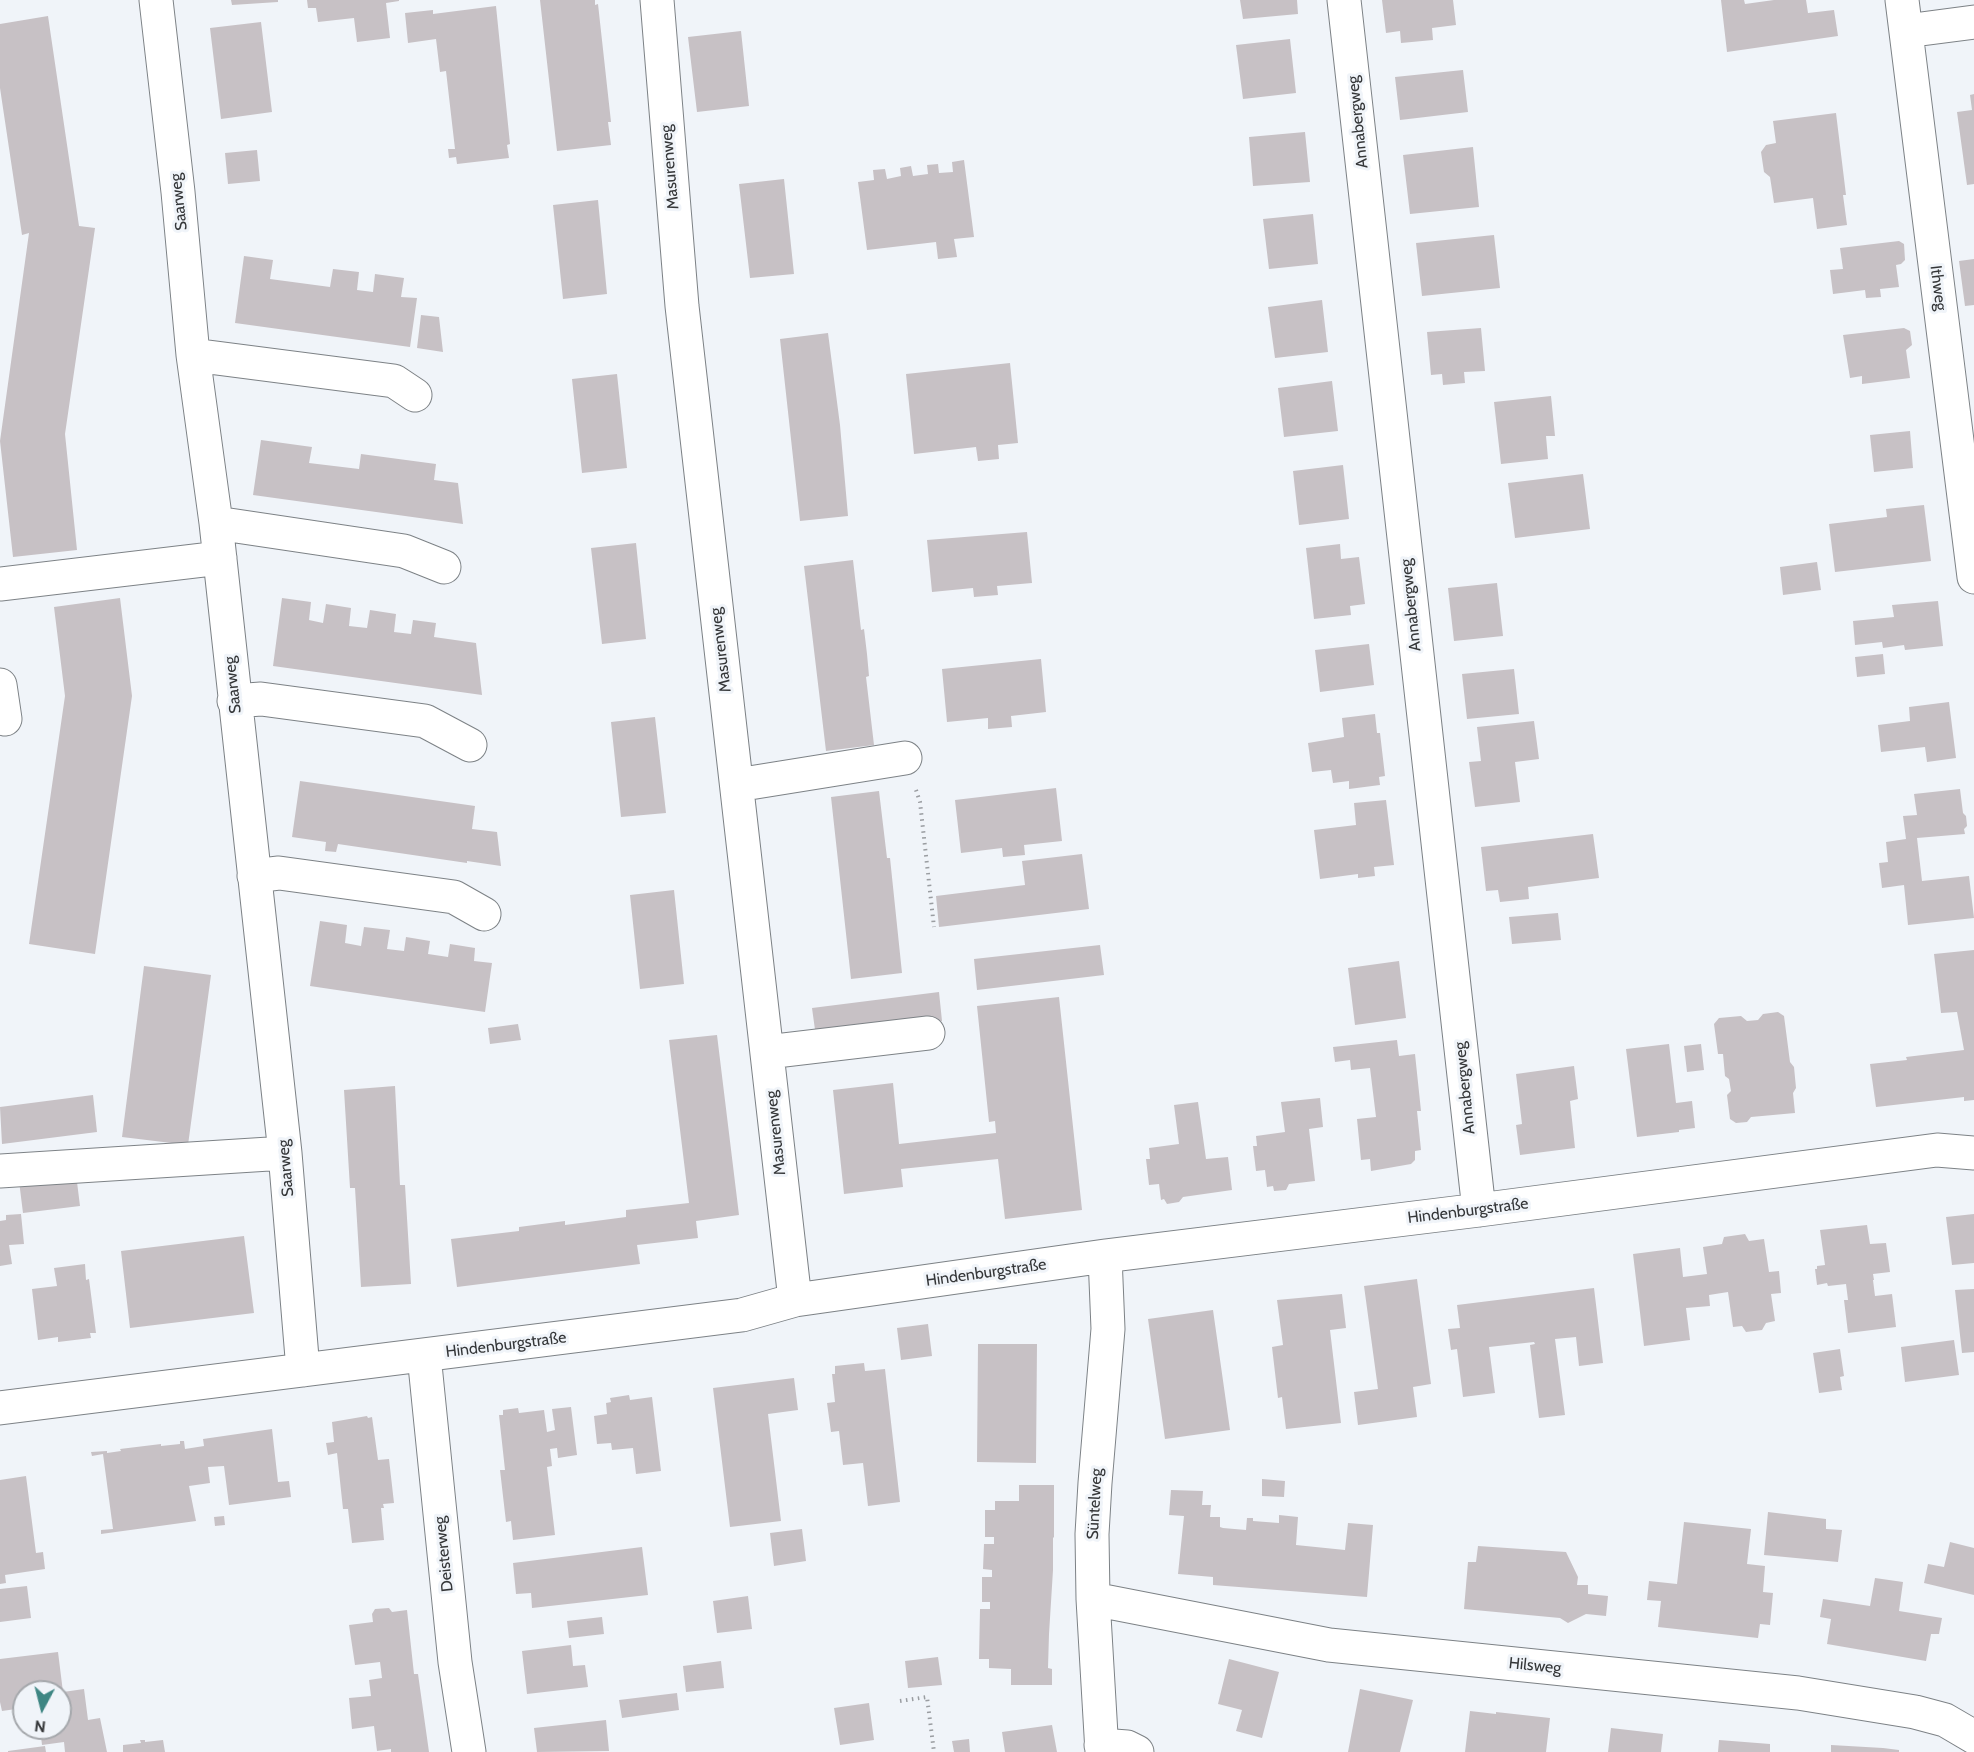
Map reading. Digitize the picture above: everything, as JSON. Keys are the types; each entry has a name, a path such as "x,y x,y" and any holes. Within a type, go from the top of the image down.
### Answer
{"street":[{"name":"Saarweg","path":"156,0 178,192 193,356 216,523 285,1153 303,1370"},
{"name":"Masurenweg","path":"657,0 682,306 795,1300"},
{"name":"Annabergweg","path":"1344,0 1479,1210"},
{"path":"1904,16 1974,22"},
{"name":"Ithweg","path":"1904,16 1968,488 1974,577"},
{"path":"193,356 394,381 415,395"},
{"path":"216,523 404,551 444,567"},
{"path":"0,584 220,558"},
{"path":"0,685 5,719"},
{"path":"234,701 261,699 425,722 470,745"},
{"path":"737,785 905,758"},
{"path":"254,876 279,873 454,897 484,914"},
{"path":"767,1052 928,1033"},
{"name":"Hindenburgstraße","path":"0,1408 742,1315 795,1300 1105,1256 1937,1150 1974,1153"},
{"path":"0,1171 285,1153"},
{"name":"Süntelweg","path":"1102,1748 1092,1534 1108,1329 1105,1256"},
{"name":"Deisterweg","path":"424,1355 455,1662 469,1752"},
{"name":"Hilsweg","path":"1094,1599 1329,1645 1798,1693 1915,1712 1945,1720 1974,1737"},
{"path":"1102,1748 1127,1747 1137,1752"}],"path":[{"path":"905,758 920,802 934,927"},
{"path":"900,1701 927,1697 934,1752"}],"building":[{"path":"231,0 278,0 278,2 232,5"},
{"path":"307,0 399,1 386,3 390,38 357,42 354,18 318,22 316,8 308,8"},
{"path":"540,0 595,0 595,5 598,4 611,122 608,122 611,145 557,151"},
{"path":"1240,0 1297,0 1298,14 1243,19"},
{"path":"1382,0 1453,0 1456,25 1432,28 1433,40 1401,43 1400,31 1386,33"},
{"path":"1721,0 1744,0 1745,4 1774,0 1806,0 1808,13 1834,10 1838,36 1727,52"},
{"path":"496,6 510,144 507,145 509,158 457,164 456,157 449,158 448,149 455,149 446,71 440,72 436,39 408,43 405,13 433,10 433,14"},
{"path":"48,16 79,226 95,228 65,434 77,550 13,557 0,441 29,233 22,235 0,88 0,24"},
{"path":"261,22 272,112 221,119 210,28"},
{"path":"741,31 749,106 697,112 688,37"},
{"path":"1290,39 1296,93 1243,99 1236,45"},
{"path":"1463,70 1468,112 1400,120 1395,77"},
{"path":"1974,94 1974,184 1967,185 1957,112 1972,110 1970,95"},
{"path":"1836,113 1846,195 1843,195 1847,225 1817,229 1813,198 1774,203 1770,177 1764,172 1761,152 1766,145 1776,143 1773,121"},
{"path":"1305,132 1310,182 1253,186 1249,137"},
{"path":"1473,147 1479,207 1410,214 1403,155"},
{"path":"257,150 260,181 228,184 225,153"},
{"path":"964,160 974,237 954,239 957,257 938,259 936,242 867,250 858,182 874,180 873,170 885,169 887,179 901,176 900,168 911,166 913,176 928,174 927,165 938,164 939,173 953,172 952,162"},
{"path":"784,179 794,274 750,278 739,184"},
{"path":"598,200 607,294 563,299 553,205"},
{"path":"1313,214 1318,264 1269,269 1263,219"},
{"path":"1494,235 1500,288 1422,296 1416,243"},
{"path":"1899,241 1904,244 1905,260 1896,265 1899,287 1880,289 1881,297 1866,298 1865,290 1833,294 1830,270 1843,269 1840,248"},
{"path":"244,256 273,260 270,279 330,287 333,269 359,272 357,290 373,292 375,274 404,278 401,297 417,298 410,347 235,323"},
{"path":"1974,259 1974,305 1965,306 1959,261"},
{"path":"1322,300 1328,352 1275,358 1268,307"},
{"path":"421,315 439,317 443,352 417,348"},
{"path":"1481,328 1485,371 1464,372 1465,383 1443,385 1442,374 1431,375 1427,332"},
{"path":"1904,328 1910,331 1912,345 1906,350 1910,378 1862,384 1862,376 1850,378 1843,335"},
{"path":"828,333 840,425 848,516 800,521 780,339"},
{"path":"1010,363 1018,443 998,445 999,459 978,461 976,447 914,454 906,374"},
{"path":"617,374 627,468 582,473 572,379"},
{"path":"1332,381 1338,431 1284,437 1278,388"},
{"path":"1551,396 1555,436 1546,436 1548,459 1501,464 1494,402"},
{"path":"1910,431 1913,468 1874,472 1870,435"},
{"path":"261,440 312,447 309,463 359,469 361,454 436,464 434,480 458,483 463,524 253,495"},
{"path":"1343,465 1349,519 1299,525 1293,471"},
{"path":"1583,474 1590,529 1515,538 1508,483"},
{"path":"1924,505 1931,561 1835,572 1829,524 1887,517 1886,509"},
{"path":"1027,532 1032,583 997,586 998,595 974,597 973,588 932,592 927,540"},
{"path":"636,543 646,639 602,644 591,548"},
{"path":"1340,544 1341,559 1359,557 1365,604 1350,606 1351,615 1314,619 1306,548"},
{"path":"853,560 861,630 864,629 867,654 869,676 866,677 874,745 826,751 804,566"},
{"path":"1817,562 1821,590 1783,595 1780,567"},
{"path":"1497,583 1503,636 1454,641 1448,588"},
{"path":"120,598 132,696 95,954 29,944 65,696 54,607"},
{"path":"282,598 311,602 309,620 323,623 326,604 351,608 349,626 367,628 370,610 396,614 394,632 411,634 413,620 436,623 434,637 476,643 482,695 273,666"},
{"path":"1938,601 1943,646 1905,650 1904,645 1883,648 1882,642 1855,645 1853,621 1894,617 1892,605"},
{"path":"1369,644 1374,685 1320,692 1315,650"},
{"path":"1883,654 1885,674 1857,677 1855,657"},
{"path":"1041,659 1046,712 1011,716 1012,727 988,729 988,718 947,722 942,669"},
{"path":"1514,669 1519,714 1467,719 1462,674"},
{"path":"1949,702 1956,758 1927,762 1925,747 1881,752 1878,725 1910,721 1909,707"},
{"path":"1375,714 1377,733 1380,733 1385,776 1379,777 1380,785 1349,789 1349,781 1333,783 1331,770 1312,772 1308,743 1344,737 1342,718"},
{"path":"655,717 666,813 621,817 611,722"},
{"path":"1534,721 1539,759 1515,762 1520,802 1475,807 1469,762 1481,761 1477,727"},
{"path":"300,781 475,806 472,829 497,832 501,866 338,844 336,852 325,851 326,842 292,837"},
{"path":"1056,788 1062,841 1024,845 1025,855 1003,857 1002,848 961,853 955,800"},
{"path":"1960,789 1963,813 1966,816 1965,834 1917,838 1922,881 1969,876 1974,918 1908,925 1904,885 1882,888 1879,863 1888,862 1886,842 1906,839 1903,816 1917,815 1914,794"},
{"path":"879,791 887,858 890,858 902,973 851,979 831,797"},
{"path":"1386,800 1394,865 1374,867 1375,876 1358,878 1358,874 1320,879 1314,830 1356,825 1354,803"},
{"path":"1593,834 1599,878 1528,887 1529,899 1500,902 1498,890 1486,891 1481,847"},
{"path":"1082,854 1089,909 939,927 936,896 1025,885 1022,861"},
{"path":"674,890 684,984 640,989 630,895"},
{"path":"1558,913 1561,940 1512,944 1509,917"},
{"path":"320,921 347,925 345,943 361,946 364,927 390,930 387,949 404,951 406,937 430,941 428,954 448,957 450,944 475,948 474,961 492,963 485,1012 310,986"},
{"path":"1100,945 1104,975 977,990 974,959"},
{"path":"1974,950 1974,1100 1964,1101 1964,1097 1876,1107 1870,1064 1964,1050 1957,1012 1941,1013 1934,954"},
{"path":"1399,961 1406,1018 1355,1025 1348,968"},
{"path":"144,966 211,975 188,1145 122,1137"},
{"path":"939,992 942,1021 816,1037 812,1008"},
{"path":"1059,997 1082,1210 1005,1219 998,1159 901,1169 903,1187 844,1194 833,1090 893,1083 899,1144 996,1133 995,1121 989,1122 977,1006"},
{"path":"1778,1012 1784,1016 1790,1062 1794,1067 1795,1113 1751,1117 1747,1122 1736,1123 1730,1119 1727,1095 1731,1091 1729,1079 1725,1076 1723,1054 1718,1054 1714,1024 1719,1018 1741,1016 1747,1021 1758,1020 1763,1014"},
{"path":"518,1024 521,1040 490,1044 488,1028"},
{"path":"717,1035 739,1215 696,1221 698,1238 637,1245 640,1264 457,1287 451,1239 519,1231 519,1227 565,1221 565,1225 626,1217 626,1210 689,1203 669,1040"},
{"path":"1397,1040 1399,1056 1415,1054 1421,1111 1417,1111 1421,1150 1415,1151 1415,1160 1411,1164 1371,1171 1370,1159 1361,1160 1357,1119 1376,1117 1370,1068 1351,1070 1350,1060 1335,1062 1333,1047"},
{"path":"1669,1044 1676,1103 1692,1101 1695,1128 1637,1137 1626,1049"},
{"path":"1701,1044 1704,1070 1687,1072 1684,1046"},
{"path":"1574,1066 1578,1099 1570,1101 1575,1148 1520,1155 1516,1125 1522,1124 1516,1074"},
{"path":"395,1086 400,1185 405,1185 411,1284 361,1287 355,1188 350,1188 344,1090"},
{"path":"93,1095 97,1132 2,1144 0,1107"},
{"path":"1320,1098 1323,1127 1309,1129 1315,1181 1289,1184 1286,1190 1274,1191 1273,1186 1267,1187 1265,1170 1256,1171 1253,1146 1257,1146 1256,1136 1285,1132 1281,1102"},
{"path":"1198,1102 1206,1159 1228,1157 1232,1190 1183,1197 1179,1202 1167,1204 1164,1199 1161,1200 1159,1184 1149,1185 1146,1159 1150,1159 1149,1148 1179,1144 1174,1105"},
{"path":"76,1174 80,1206 23,1213 19,1181"},
{"path":"21,1214 24,1244 9,1245 12,1264 0,1266 0,1221 6,1220 6,1215"},
{"path":"1974,1214 1974,1263 1952,1265 1946,1217"},
{"path":"1867,1225 1870,1244 1886,1243 1890,1272 1873,1274 1873,1280 1875,1296 1892,1294 1896,1327 1848,1333 1844,1300 1848,1300 1846,1284 1817,1285 1815,1269 1817,1266 1825,1265 1820,1230"},
{"path":"1745,1234 1749,1241 1764,1239 1769,1272 1779,1271 1781,1293 1771,1294 1775,1321 1766,1323 1762,1330 1746,1332 1742,1326 1733,1327 1728,1292 1709,1295 1710,1306 1686,1308 1690,1340 1644,1346 1633,1254 1680,1248 1683,1277 1707,1274 1703,1247 1722,1244 1724,1237"},
{"path":"244,1236 254,1313 130,1328 121,1251"},
{"path":"85,1264 96,1333 90,1333 91,1338 58,1342 58,1337 38,1340 32,1289 57,1286 54,1268"},
{"path":"1417,1279 1431,1384 1413,1387 1417,1417 1358,1425 1354,1392 1378,1389 1364,1286"},
{"path":"1594,1288 1603,1363 1579,1366 1576,1337 1555,1339 1565,1415 1539,1418 1530,1345 1535,1344 1534,1342 1489,1347 1495,1393 1463,1397 1457,1349 1451,1350 1448,1329 1460,1328 1457,1305"},
{"path":"1974,1289 1974,1352 1962,1353 1955,1290"},
{"path":"1342,1294 1346,1328 1330,1330 1341,1423 1286,1429 1282,1397 1278,1398 1272,1347 1283,1345 1277,1300"},
{"path":"1213,1310 1230,1430 1165,1439 1148,1319"},
{"path":"928,1324 932,1356 901,1360 897,1328"},
{"path":"1954,1340 1959,1375 1905,1382 1901,1347"},
{"path":"978,1344 1037,1344 1036,1463 977,1462"},
{"path":"1840,1349 1844,1376 1840,1377 1842,1390 1819,1393 1813,1353"},
{"path":"864,1363 865,1371 885,1369 900,1502 868,1506 863,1463 843,1465 839,1431 831,1432 827,1403 835,1402 832,1374 835,1374 835,1366"},
{"path":"794,1378 798,1410 768,1414 781,1521 730,1527 713,1388"},
{"path":"629,1395 630,1400 652,1397 661,1471 636,1474 633,1448 612,1450 611,1443 597,1444 594,1416 607,1414 606,1403 611,1402 610,1398"},
{"path":"571,1407 577,1455 558,1458 557,1448 550,1449 552,1466 547,1467 555,1535 513,1540 511,1521 506,1522 500,1470 505,1470 499,1415 503,1415 503,1410 518,1408 519,1413 544,1410 547,1432 555,1430 552,1409"},
{"path":"372,1417 378,1460 389,1459 394,1503 383,1504 384,1508 381,1508 384,1540 352,1543 348,1509 343,1509 337,1453 328,1455 326,1443 334,1442 332,1422"},
{"path":"272,1429 278,1482 289,1481 291,1497 229,1505 224,1466 208,1467 210,1483 189,1486 196,1521 101,1534 101,1530 113,1529 103,1454 92,1456 91,1452 107,1451 107,1453 121,1451 120,1449 180,1444 180,1441 184,1441 185,1449 204,1446 203,1439"},
{"path":"26,1476 36,1553 43,1552 45,1569 5,1575 6,1583 0,1584 0,1480"},
{"path":"1262,1479 1285,1481 1284,1497 1262,1496"},
{"path":"1019,1485 1054,1485 1048,1668 1052,1669 1052,1685 1011,1685 1011,1669 989,1668 989,1659 979,1659 980,1609 990,1609 990,1602 982,1602 982,1577 992,1577 992,1570 983,1569 984,1544 994,1544 994,1537 985,1537 985,1510 995,1510 995,1501 1019,1501"},
{"path":"1171,1490 1203,1491 1202,1505 1211,1505 1210,1517 1220,1517 1220,1527 1223,1528 1246,1530 1247,1518 1253,1518 1253,1521 1279,1523 1279,1515 1298,1517 1296,1545 1345,1550 1348,1523 1373,1525 1367,1597 1213,1585 1213,1577 1178,1574 1184,1516 1169,1515"},
{"path":"1768,1512 1826,1519 1826,1529 1842,1530 1838,1562 1764,1555"},
{"path":"224,1516 225,1525 215,1526 214,1517"},
{"path":"1684,1522 1751,1529 1747,1564 1765,1566 1763,1592 1773,1593 1770,1625 1760,1624 1758,1638 1658,1627 1661,1601 1647,1600 1649,1581 1677,1584"},
{"path":"802,1529 806,1561 774,1566 770,1533"},
{"path":"1950,1542 1974,1548 1974,1595 1924,1583 1928,1564 1944,1567"},
{"path":"1478,1546 1566,1552 1578,1577 1577,1585 1588,1585 1588,1594 1608,1596 1606,1616 1586,1614 1568,1623 1560,1618 1464,1609 1468,1562 1476,1562"},
{"path":"642,1547 648,1595 532,1608 531,1593 516,1594 513,1563"},
{"path":"1875,1578 1903,1582 1899,1611 1942,1618 1939,1634 1931,1634 1926,1661 1827,1644 1831,1619 1820,1617 1823,1599 1870,1606"},
{"path":"27,1586 31,1618 0,1622 0,1589"},
{"path":"748,1596 752,1629 717,1633 713,1601"},
{"path":"389,1608 392,1612 407,1610 414,1674 418,1674 429,1752 391,1752 391,1749 377,1751 374,1726 352,1729 349,1698 371,1696 369,1680 382,1678 380,1662 355,1665 349,1625 373,1622 372,1614 375,1609"},
{"path":"602,1617 604,1634 569,1638 567,1621"},
{"path":"571,1645 573,1666 585,1665 588,1687 527,1694 522,1651"},
{"path":"58,1652 62,1680 12,1680 12,1710 2,1711 0,1659"},
{"path":"938,1657 942,1685 908,1688 905,1661"},
{"path":"1229,1659 1279,1672 1262,1738 1236,1731 1242,1710 1218,1704"},
{"path":"721,1661 724,1688 686,1692 683,1666"},
{"path":"84,1689 88,1720 100,1718 107,1752 65,1752 64,1742 42,1745 41,1740 72,1740 72,1691"},
{"path":"1360,1689 1413,1700 1400,1752 1348,1752"},
{"path":"677,1693 679,1710 622,1718 619,1700"},
{"path":"869,1703 874,1740 840,1745 834,1708"},
{"path":"1470,1711 1550,1718 1546,1752 1465,1752"},
{"path":"606,1720 609,1751 537,1752 534,1728"},
{"path":"1052,1725 1057,1752 1005,1752 1002,1732"},
{"path":"1611,1728 1663,1734 1661,1752 1608,1752"},
{"path":"969,1739 970,1752 954,1752 952,1741"},
{"path":"140,1740 145,1740 145,1742 163,1740 165,1752 123,1752 123,1745 141,1743"},
{"path":"1719,1740 1770,1744 1770,1752 1718,1752"},
{"path":"1831,1745 1883,1748 1899,1750 1899,1752 1831,1752"},
{"path":"45,1746 46,1752 8,1752 8,1751"}]}
